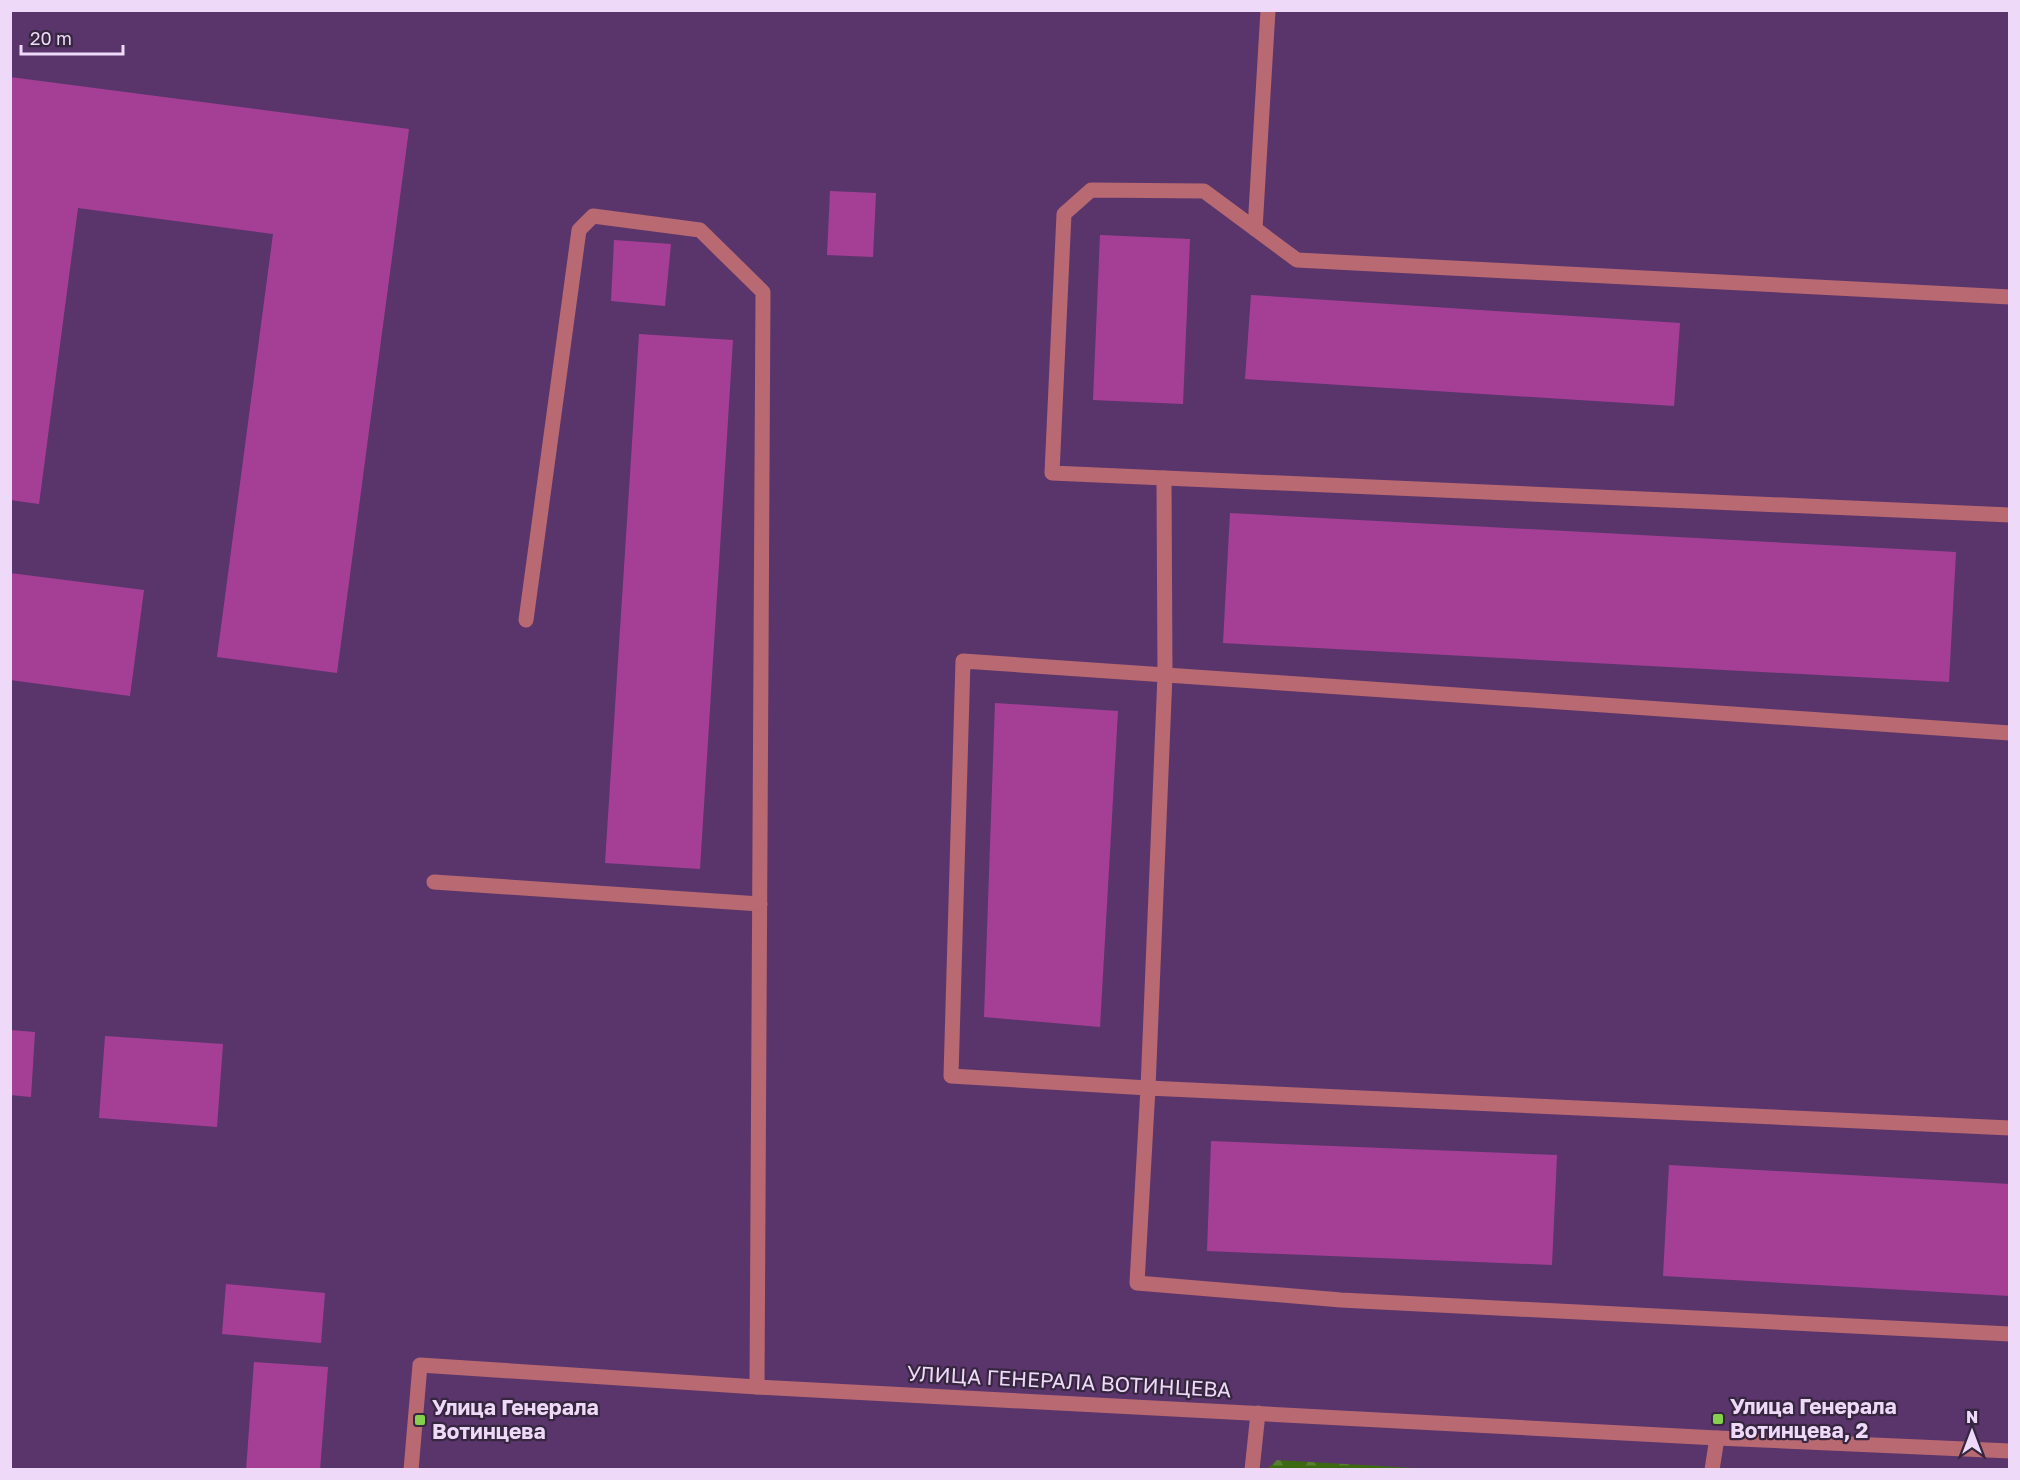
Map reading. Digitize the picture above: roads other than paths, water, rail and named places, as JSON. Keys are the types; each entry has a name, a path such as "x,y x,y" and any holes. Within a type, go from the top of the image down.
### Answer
{"street":[{"path":"1255,229 1268,10"},
{"path":"2010,297 1298,260 1204,191 1091,190 1064,214 1052,473 2010,515"},
{"path":"526,620 579,230 593,216 700,230 763,292 757,1387"},
{"path":"1164,478 1165,675 1149,1088 1137,1283 1341,1300 2010,1334"},
{"path":"2010,732 963,661 951,1076 1149,1088 2010,1128"},
{"path":"434,882 759,904"},
{"name":"УЛИЦА ГЕНЕРАЛА ВОТИНЦЕВА","path":"411,1470 420,1365 757,1387 1717,1438 2010,1451"},
{"path":"1252,1470 1258,1413"},
{"path":"1712,1470 1717,1438"}],"place":[{"name":"Улица Генерала Вотинцева, 2","path":"1718,1419"},
{"name":"Улица Генерала Вотинцева","path":"420,1420"}]}
